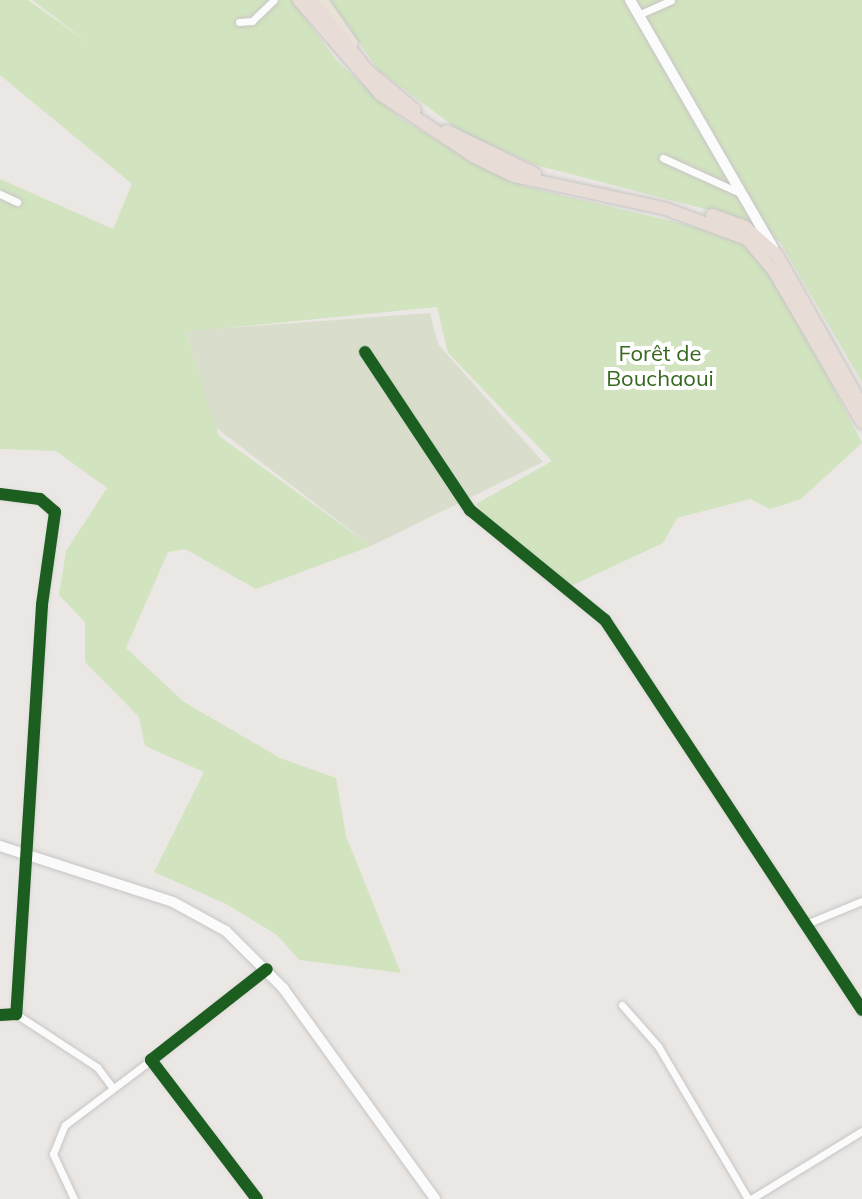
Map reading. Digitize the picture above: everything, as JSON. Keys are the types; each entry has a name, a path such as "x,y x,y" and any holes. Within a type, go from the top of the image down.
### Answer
{"highway":[{"path":"302,0 327,36 388,101 499,170 666,209 747,239 774,271 862,422"},
{"path":"311,0 380,83 511,165 729,220 777,255 862,406"}],"main road":[{"path":"322,0 380,83"},
{"path":"630,0 777,255"},
{"path":"0,846 173,902 226,931 267,969 435,1199"}],"street":[{"path":"239,22 252,21 274,0"},
{"path":"638,15 671,0"},
{"path":"663,158 742,194"},
{"path":"0,194 17,202"},
{"path":"365,352 470,510 605,620 862,1010"},
{"path":"0,494 40,499 55,512 42,605 29,855 16,1014"},
{"path":"806,924 862,901"},
{"path":"74,1199 53,1154 65,1125 267,969"},
{"path":"622,1005 658,1046 749,1199 862,1131"},
{"path":"0,1015 16,1014 97,1067 112,1087"},
{"path":"151,1060 257,1199"}],"green space":[{"name":"Forêt de Bouchaoui","path":"0,0 28,0 90,44 32,0 292,0 336,60 400,118 479,165 527,187 743,238 784,292 862,443 801,499 770,509 750,499 677,518 663,543 573,585 503,535 476,504 552,461 448,353 437,307 186,332 219,436 371,546 256,589 185,549 168,552 126,648 184,702 280,758 336,778 346,836 401,973 299,960 277,935 226,904 154,872 204,772 145,746 139,717 85,662 85,622 59,595 66,551 107,488 56,451 0,449 0,179 113,229 132,184 0,75"},
{"path":"330,0 862,0 862,382 780,242 747,220 536,165 463,133 378,70"},
{"path":"430,313 438,344 543,462 371,546 215,427 186,331"}],"cycle path":[{"path":"365,352 470,510 605,620 862,1010"},
{"path":"0,494 40,499 55,512 42,605 16,1014 0,1015"},
{"path":"257,1199 151,1060 267,969"}]}
